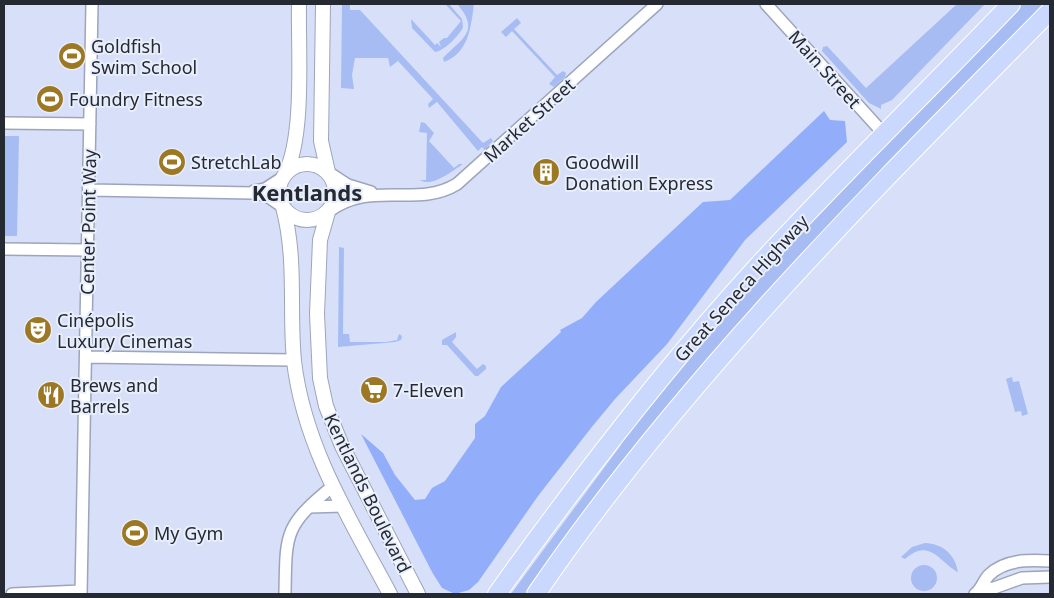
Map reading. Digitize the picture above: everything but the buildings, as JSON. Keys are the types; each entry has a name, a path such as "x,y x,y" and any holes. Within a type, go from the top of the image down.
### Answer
{"main road":[{"name":"Great Seneca Highway","path":"498,594 567,496 680,355 753,271 1011,4"},
{"name":"Great Seneca Highway","path":"536,594 633,465 743,330 1050,11"}],"street":[{"name":"Center Point Way","path":"81,592 87,357 92,4"},
{"path":"283,206 279,192 282,178 292,156 296,132 299,4"},
{"path":"89,190 242,192 265,195 283,206 293,217 304,221 320,218 328,212 336,193 335,184 328,172 321,141 323,4"},
{"name":"Market Street","path":"328,212 348,199 382,194 430,194 442,192 457,184 657,4"},
{"name":"Main Street","path":"766,4 884,134"},
{"path":"4,122 90,124"},
{"path":"242,192 265,189 282,178 288,171 303,164 313,164 328,172"},
{"name":"Market Street","path":"328,172 348,185 382,194"},
{"name":"Kentlands Boulevard","path":"283,206 292,254 294,360 306,423 333,486 390,594"},
{"name":"Kentlands Boulevard","path":"328,212 320,240 317,314 320,378 326,406 342,446 418,594"},
{"path":"4,249 88,250"},
{"path":"87,357 294,360"},
{"path":"285,594 289,534 299,515 333,486"},
{"path":"309,507 343,506"},
{"path":"979,591 988,576 1010,564 1024,560 1050,561"},
{"path":"979,591 1022,578 1050,577"},
{"path":"12,594 81,592"}],"shaded area":[{"path":"342,4 350,4 350,10 360,10 483,143 491,138 493,141 479,156 484,149 482,147 478,151 437,102 429,108 428,104 433,99 398,61 390,67 388,58 355,58 352,75 354,89 341,88"},
{"path":"445,4 449,4 462,19 463,27 448,45 435,52 412,28 411,19 435,45 437,43 441,47 439,42 447,38 461,21"},
{"path":"457,4 474,4 470,30 459,52 444,62 443,58 462,39 468,28 468,21"},
{"path":"957,4 985,4 892,100 881,105 881,109 869,103 822,51 823,47 827,46 866,88"},
{"path":"1020,4 1049,4 912,144 529,594 511,594 621,445 619,441 725,314 820,211"},
{"path":"517,18 521,23 514,29 557,75 563,71 566,73 565,77 554,87 549,84 555,77 512,31 506,37 501,32"},
{"path":"824,111 830,120 845,121 847,142 745,240 667,344 615,399 591,428 538,496 478,582 469,590 455,594 442,588 361,434 383,453 395,475 415,500 425,499 432,488 445,481 475,438 475,424 485,416 501,387 561,332 560,330 582,318 596,302 703,202 730,200"},
{"path":"421,122 425,123 434,133 429,141 454,168 459,164 463,164 442,178 430,182 420,180 426,180 427,133 419,132"},
{"path":"4,136 19,136 17,236 4,236"},
{"path":"339,247 344,248 343,334 349,334 350,342 386,342 397,340 399,334 402,336 401,340 395,342 338,347"},
{"path":"456,332 456,337 452,342 477,369 483,364 486,366 486,369 478,376 475,376 447,345 442,345 442,340"},
{"path":"1012,377 1013,382 1019,381 1028,414 1022,416 1021,411 1015,412 1006,379"},
{"path":"925,543 937,545 947,551 954,560 958,572 928,551 921,550 905,559 901,557 912,547"},
{"path":"924,565 933,569 937,578 933,587 924,591 915,587 911,578 915,569"}],"place":[{"name":"Goldfish Swim School","path":"72,56"},
{"name":"Foundry Fitness","path":"50,99"},
{"name":"StretchLab","path":"172,162"},
{"name":"Goodwill Donation Express","path":"546,172"},
{"name":"Cinépolis Luxury Cinemas","path":"38,330"},
{"name":"7-Eleven","path":"374,390"},
{"name":"Brews and Barrels","path":"51,395"},
{"name":"My Gym","path":"135,533"}],"district":[{"name":"Kentlands","path":"307,192"}]}
